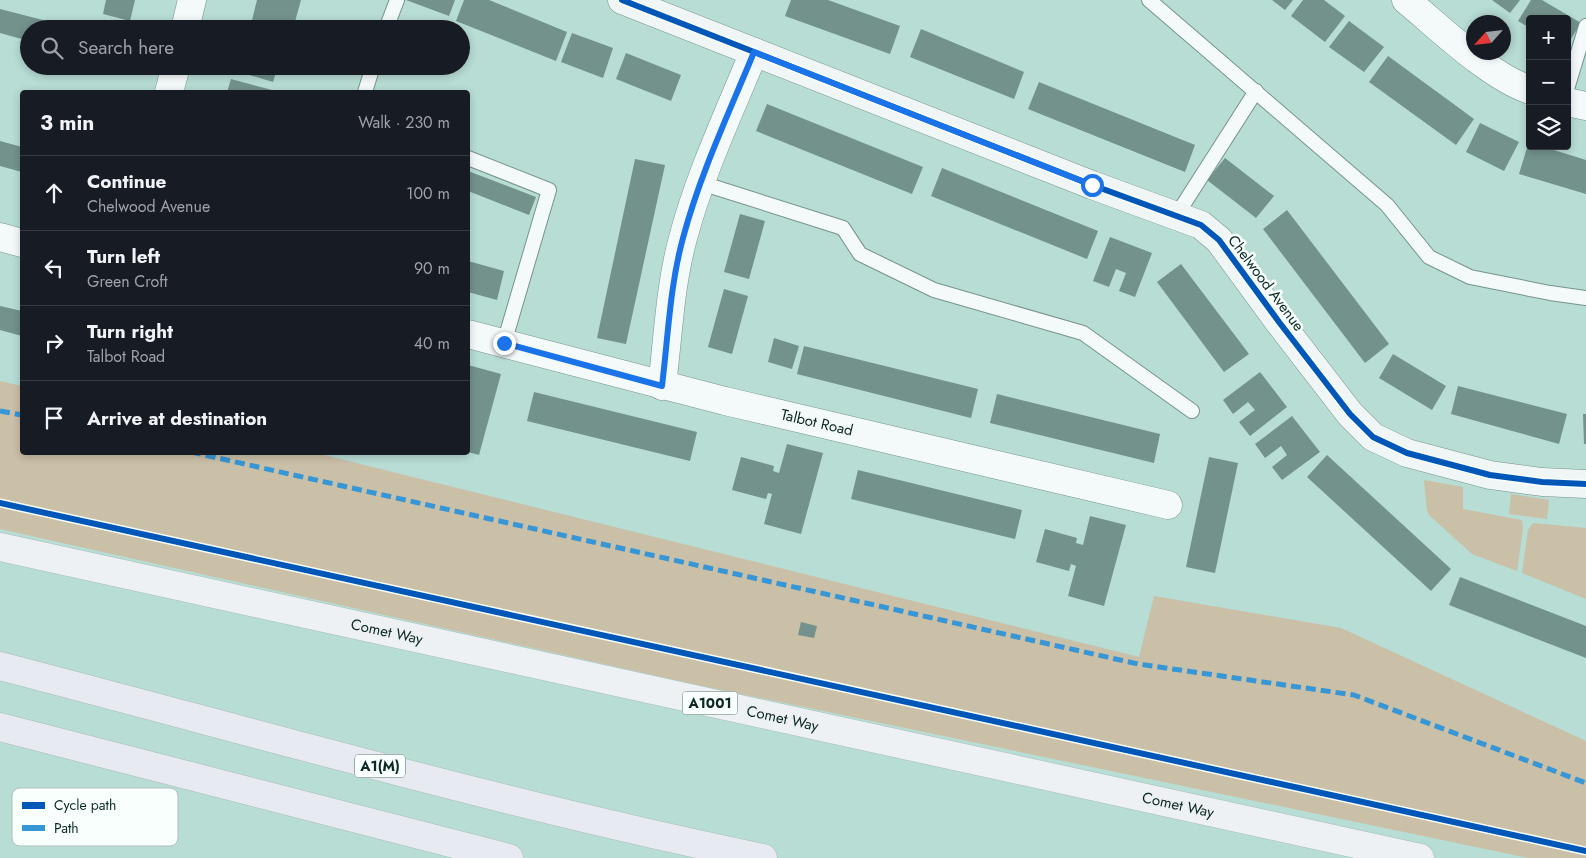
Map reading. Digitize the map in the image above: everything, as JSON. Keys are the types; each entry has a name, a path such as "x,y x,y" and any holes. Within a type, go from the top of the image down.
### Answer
{"highway":[{"name":"A1(M)","path":"0,666 389,769 663,837 763,858"},
{"path":"0,727 509,858"}],"main road":[{"name":"Comet Way","path":"0,547 1420,858"}],"street":[{"path":"187,20 192,0"},
{"name":"Chelwood Avenue","path":"622,0 1092,185 1201,225 1219,240 1350,414 1372,437 1406,453 1490,474 1542,482 1586,484"},
{"path":"1406,0 1481,61 1515,85 1526,89"},
{"path":"662,386 676,269 683,238 701,183 754,52"},
{"path":"170,90 174,75"},
{"path":"1571,103 1586,106"},
{"path":"0,238 20,243"},
{"name":"Talbot Road","path":"470,334 662,386 1168,505"}],"lane":[{"path":"389,20 397,0"},
{"path":"1149,0 1387,205 1429,257 1470,277 1586,298"},
{"path":"1571,76 1586,26"},
{"path":"366,90 370,75"},
{"path":"1176,216 1256,91"},
{"path":"470,159 549,190 504,343"},
{"path":"701,183 843,228 860,254 934,290 1083,333 1192,411"}],"shaded area":[{"path":"0,381 20,386 20,455 324,455 1139,657 1154,596 1341,628 1586,741 1586,858 1529,858 698,685 0,529"},
{"path":"1424,480 1463,487 1463,509 1522,520 1523,530 1517,571 1472,554 1429,515"},
{"path":"1511,494 1549,500 1547,519 1509,514"},
{"path":"1533,523 1586,528 1586,599 1522,573 1528,530"}],"building":[{"path":"106,0 135,0 130,20 103,14"},
{"path":"257,0 301,0 295,20 252,20"},
{"path":"406,0 455,0 449,16"},
{"path":"464,0 489,0 567,32 556,61 470,27 470,20 456,20"},
{"path":"791,0 828,0 900,26 890,54 785,16"},
{"path":"1272,0 1293,0 1285,10"},
{"path":"1303,0 1324,0 1345,16 1325,42 1291,16"},
{"path":"1492,0 1520,0 1510,13"},
{"path":"1531,0 1542,0 1567,15 1526,15 1526,26 1518,21"},
{"path":"0,9 43,20 20,20 20,39 0,33"},
{"path":"1571,17 1581,23 1571,39"},
{"path":"1349,21 1384,47 1364,72 1329,47"},
{"path":"921,29 1024,72 1014,99 910,57"},
{"path":"572,33 613,48 603,78 561,62"},
{"path":"626,53 681,75 671,101 616,79"},
{"path":"1388,56 1474,119 1456,145 1369,82"},
{"path":"250,75 275,75 273,82"},
{"path":"231,79 272,90 228,90"},
{"path":"1039,82 1195,145 1185,172 1028,109"},
{"path":"767,104 923,167 912,194 756,131"},
{"path":"1480,123 1519,142 1504,171 1466,152"},
{"path":"0,141 20,146 20,171 0,166"},
{"path":"1526,150 1554,150 1586,160 1586,194 1519,174"},
{"path":"1225,158 1274,196 1256,218 1207,180"},
{"path":"635,159 665,165 626,344 597,338"},
{"path":"942,168 1098,231 1087,259 931,196"},
{"path":"470,172 536,197 529,215 470,192"},
{"path":"1287,210 1389,344 1365,363 1263,229"},
{"path":"740,214 765,221 749,279 724,272"},
{"path":"1110,237 1152,253 1135,297 1119,291 1126,273 1116,269 1109,287 1093,281"},
{"path":"470,262 504,271 497,300 470,293"},
{"path":"1181,264 1249,354 1224,372 1157,282"},
{"path":"724,289 748,296 732,354 708,347"},
{"path":"0,306 20,311 20,335 0,330"},
{"path":"774,338 799,346 792,369 768,362"},
{"path":"804,346 978,389 971,418 797,374"},
{"path":"1393,354 1446,386 1432,410 1379,378"},
{"path":"470,366 501,374 479,455 470,453"},
{"path":"1260,372 1287,407 1250,436 1239,422 1255,410 1248,402 1233,414 1223,400"},
{"path":"1458,386 1567,414 1559,444 1451,414"},
{"path":"534,392 697,432 690,461 527,421"},
{"path":"997,394 1160,434 1154,463 990,423"},
{"path":"1583,414 1586,414 1586,444 1584,444"},
{"path":"1292,416 1320,452 1282,480 1272,467 1287,455 1281,446 1265,458 1255,444"},
{"path":"787,444 823,453 801,534 764,524 772,494 768,493 766,499 732,490 741,457 774,466 773,471 779,473"},
{"path":"1327,455 1451,569 1431,591 1307,477"},
{"path":"1209,457 1238,463 1215,573 1186,567"},
{"path":"858,470 1022,510 1015,539 851,499"},
{"path":"1090,516 1126,525 1104,606 1068,596 1076,566 1071,564 1069,571 1036,562 1045,529 1077,538 1076,543 1083,545"},
{"path":"1460,577 1586,626 1586,658 1449,605"},
{"path":"801,622 817,626 814,638 798,635"}],"marked path":[{"path":"0,411 20,415"},
{"path":"204,455 1138,664 1354,695 1586,783"}],"cycle path":[{"path":"622,0 1092,185 1201,225 1219,240 1350,414 1373,437 1407,453 1490,475 1542,482 1586,484"},
{"path":"0,503 1586,851"}],"route":[{"path":"504,343 662,386 676,269 683,238 701,183 754,52 1092,185"}]}
